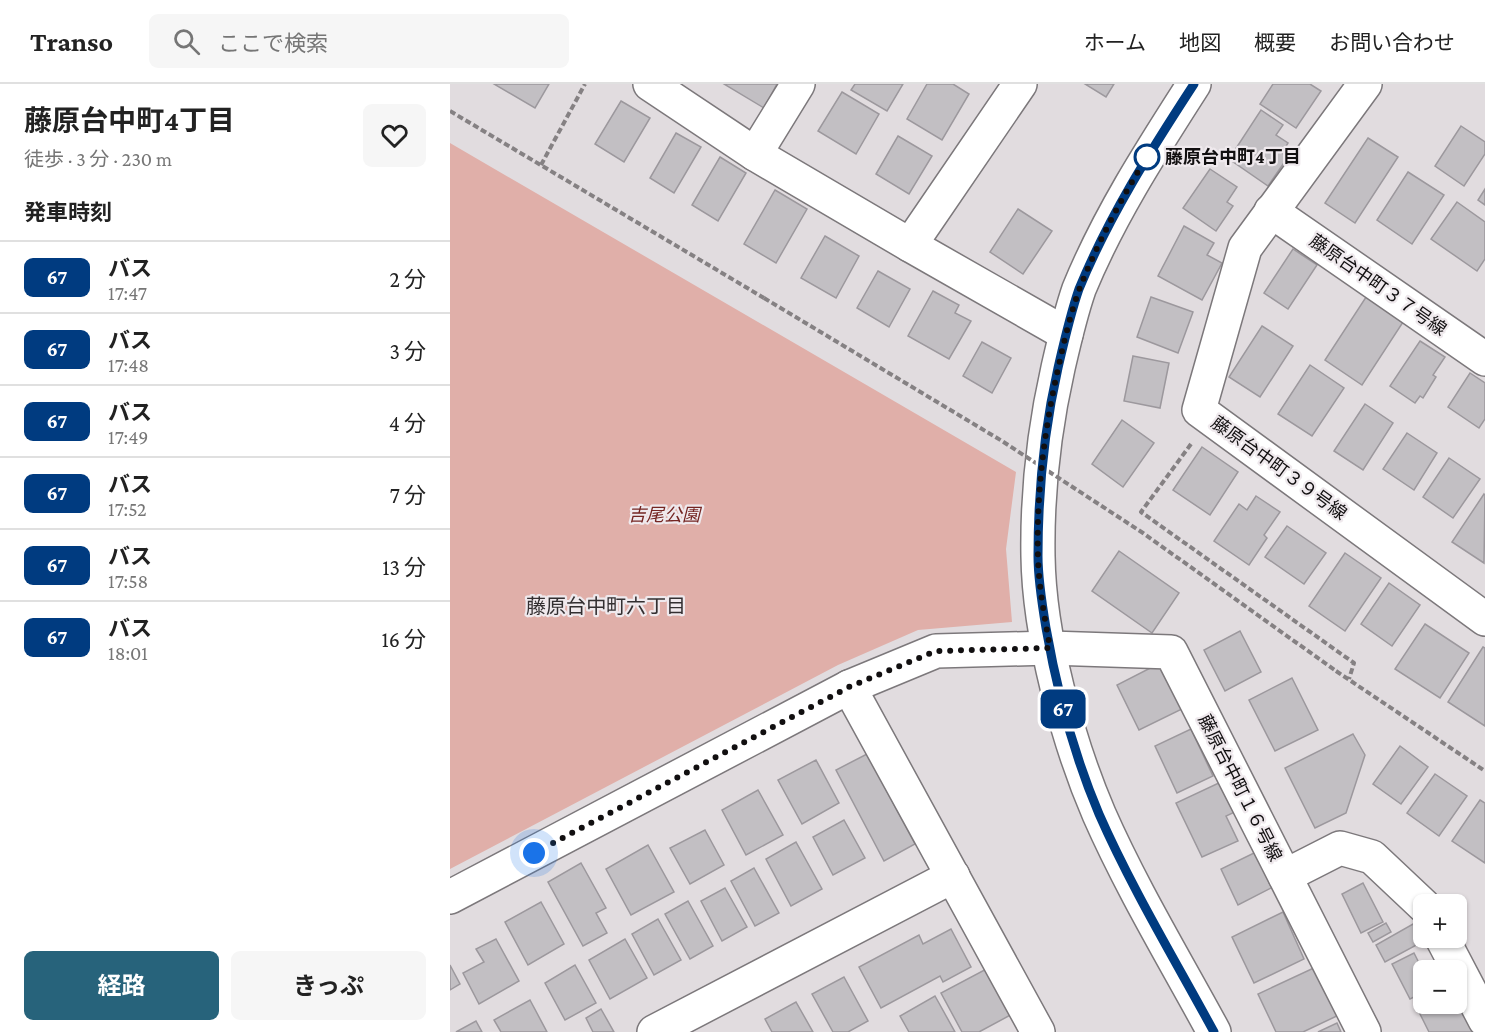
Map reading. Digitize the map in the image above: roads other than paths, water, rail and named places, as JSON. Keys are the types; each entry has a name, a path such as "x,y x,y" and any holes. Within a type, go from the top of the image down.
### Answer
{"street":[{"path":"650,84 754,154 1066,334"},
{"path":"754,154 798,84"},
{"path":"910,245 1020,84"},
{"path":"1194,84 1130,184 1079,291 1066,334 1046,428 1039,498 1038,559 1042,604 1065,715 1099,814 1214,1032"},
{"name":"藤原台中町３９号線","path":"1365,84 1245,248 1199,410 1485,619"},
{"name":"藤原台中町３７号線","path":"1271,211 1485,359"},
{"path":"450,897 849,687 936,651 1050,648"},
{"name":"藤原台中町１６号線","path":"1050,648 1171,652 1364,1032"},
{"path":"849,687 1038,1032"},
{"path":"1285,876 1340,848 1372,857 1413,896"},
{"path":"654,1032 953,876"},
{"path":"1447,948 1485,1020"}],"place":[{"name":"藤原台中町4丁目","path":"1147,157"}],"district":[{"name":"藤原台中町六丁目","path":"606,606"}],"park label":[{"name":"吉尾公園","path":"664,515"}]}
